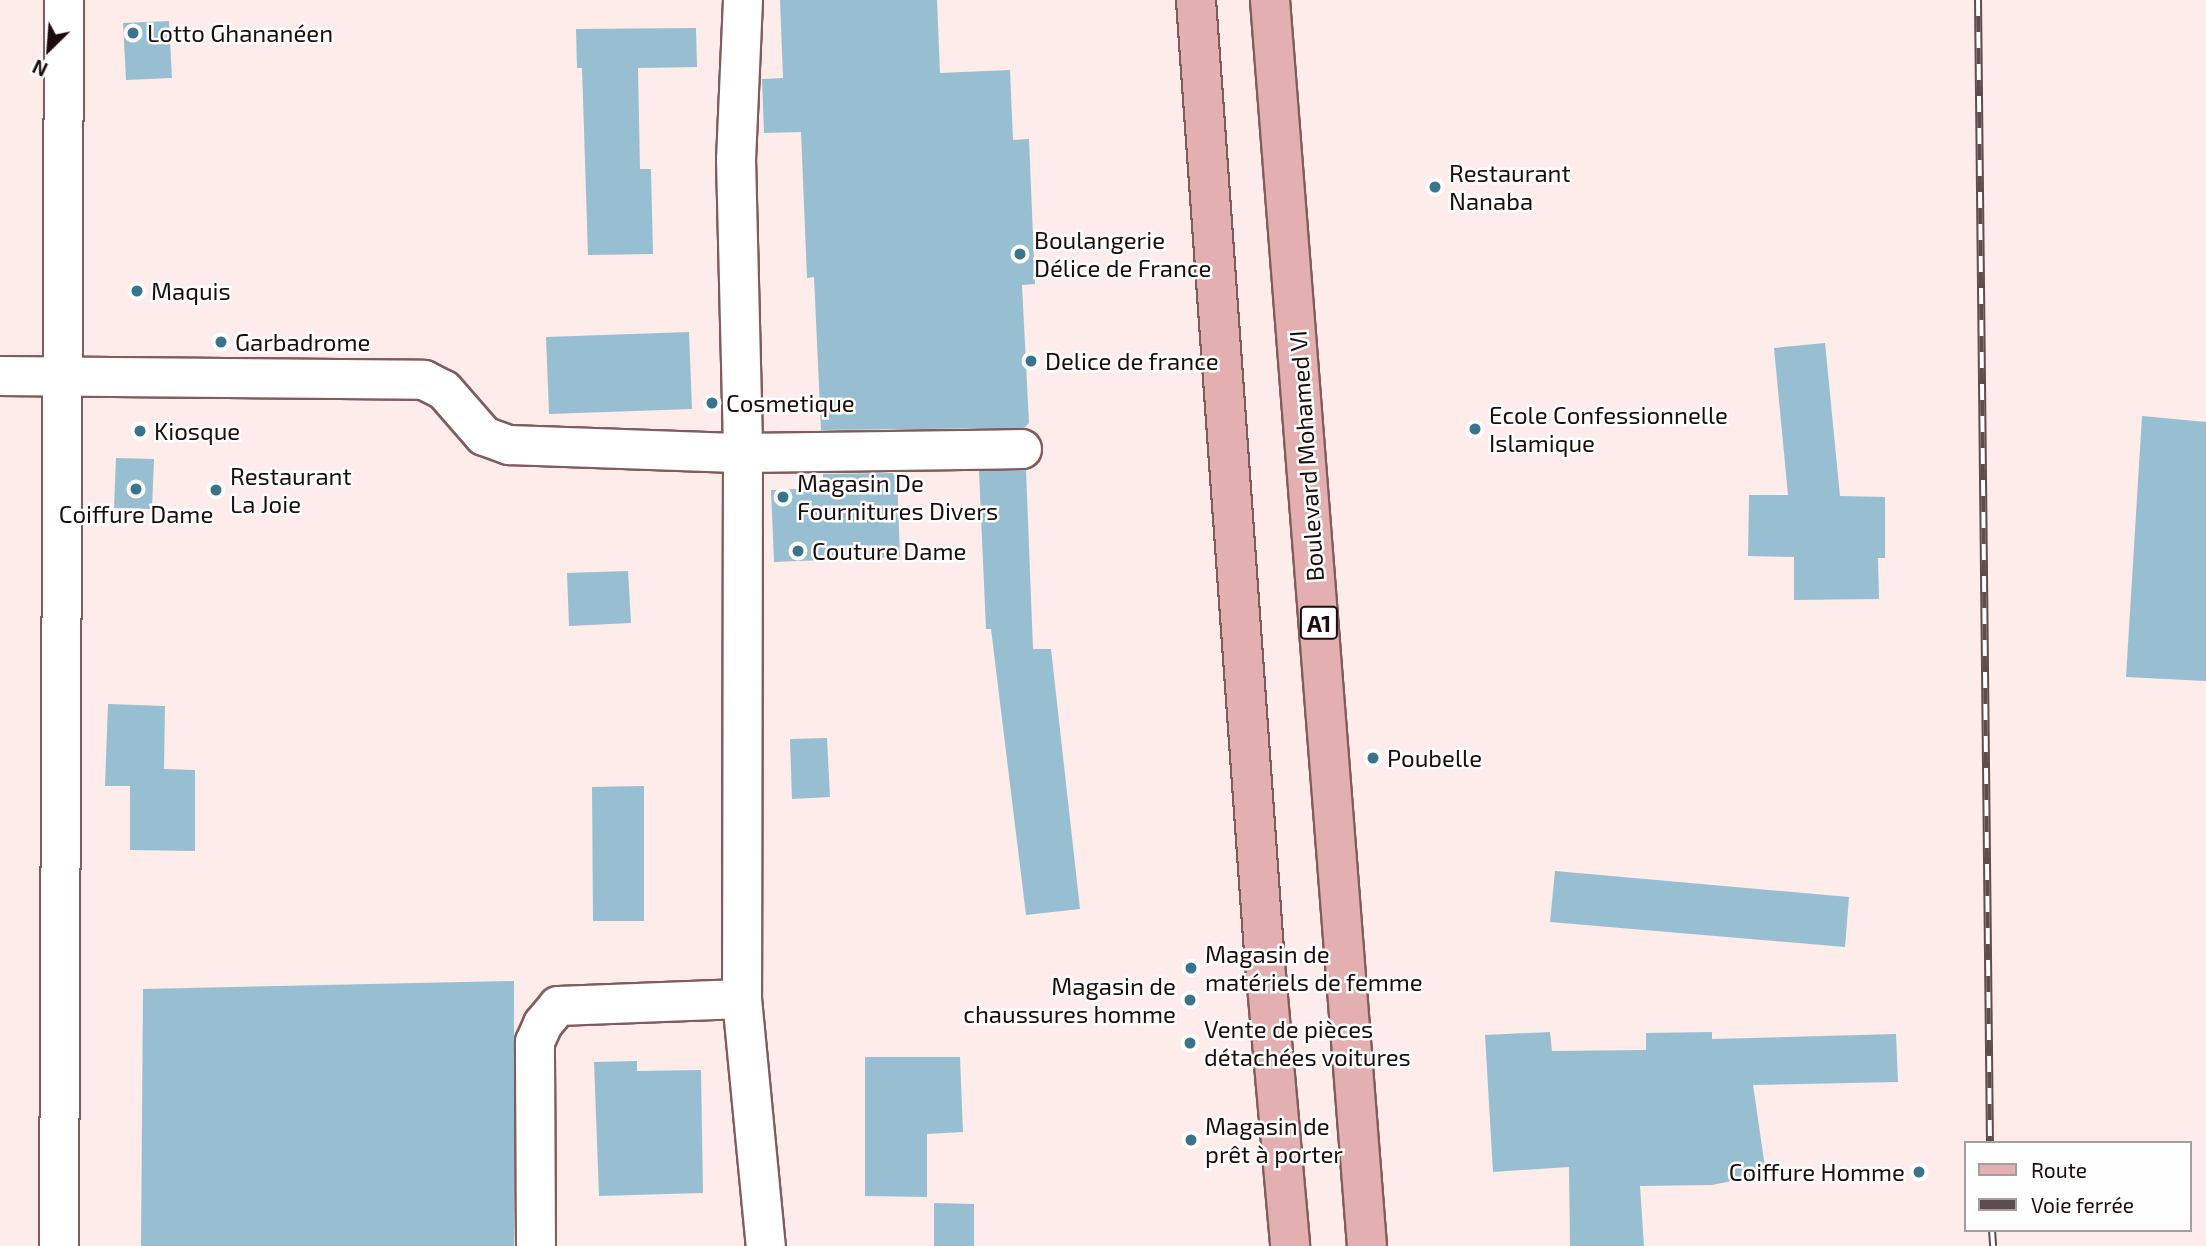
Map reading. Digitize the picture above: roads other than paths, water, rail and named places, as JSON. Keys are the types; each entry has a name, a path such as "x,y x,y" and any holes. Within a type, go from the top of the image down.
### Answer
{"main road":[{"path":"1196,0 1263,938 1290,1246"},
{"name":"Boulevard Mohamed VI","path":"1270,0 1367,1246"}],"street":[{"path":"59,1246 65,375 64,0"},
{"path":"743,0 736,159 743,453 742,999 766,1246"},
{"path":"0,376 424,380 444,390 484,436 509,445 743,453 1022,449"},
{"path":"536,1246 534,1042 543,1024 558,1006 742,999"}],"railway":[{"path":"1978,0 1990,1141"},
{"path":"1992,1232 1993,1246"}],"place":[{"name":"Lotto Ghananéen","path":"133,33"},
{"name":"Restaurant Nanaba","path":"1435,187"},
{"name":"Boulangerie Délice de France","path":"1020,254"},
{"name":"Maquis","path":"137,291"},
{"name":"Garbadrome","path":"221,342"},
{"name":"Delice de france","path":"1031,361"},
{"name":"Cosmetique","path":"712,403"},
{"name":"Ecole Confessionnelle Islamique","path":"1475,429"},
{"name":"Kiosque","path":"140,431"},
{"name":"Coiffure Dame","path":"136,489"},
{"name":"Restaurant La Joie","path":"216,490"},
{"name":"Magasin De Fournitures Divers","path":"783,497"},
{"name":"Couture Dame","path":"798,551"},
{"name":"Poubelle","path":"1373,758"},
{"name":"Magasin de matériels de femme","path":"1191,968"},
{"name":"Magasin de chaussures homme","path":"1190,1000"},
{"name":"Vente de pièces détachées voitures","path":"1190,1043"},
{"name":"Magasin de prêt à porter","path":"1191,1140"},
{"name":"Coiffure Homme","path":"1919,1172"}]}
